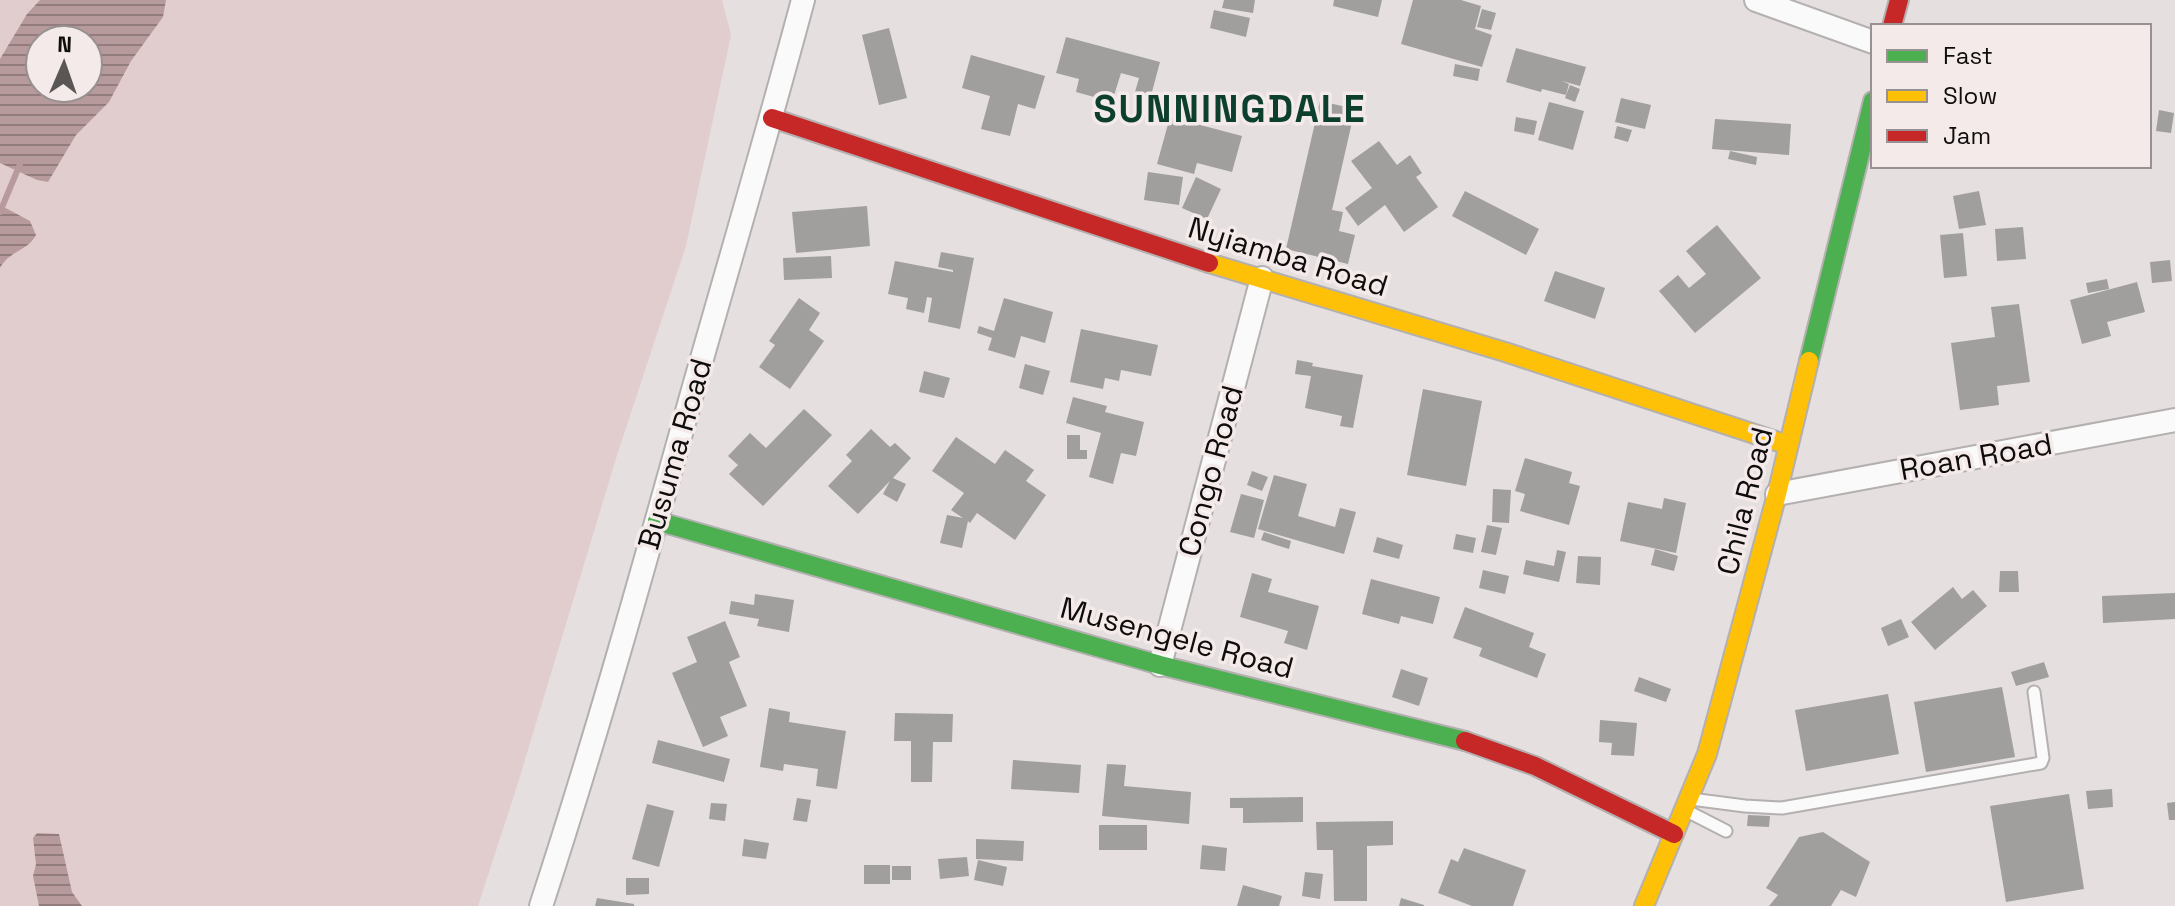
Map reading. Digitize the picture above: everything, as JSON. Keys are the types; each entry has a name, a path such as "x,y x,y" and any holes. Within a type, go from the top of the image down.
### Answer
{"street":[{"name":"Busuma Road","path":"541,906 577,795 657,521 803,0"},
{"path":"1756,0 1871,41"},
{"path":"1893,24 1899,0"},
{"name":"Chila Road","path":"1644,906 1711,740 1777,494 1871,109"},
{"name":"Nyiamba Road","path":"772,118 1196,259 1505,352 1788,445"},
{"name":"Congo Road","path":"1160,665 1262,278"},
{"name":"Roan Road","path":"1777,494 2175,420"},
{"name":"Musengele Road","path":"657,521 1160,665 1473,743 1535,766 1674,834"}],"lane":[{"path":"1687,804 1782,808 2041,763 2043,758 2034,692"},
{"path":"1687,804 1726,831"}],"shaded area":[{"path":"0,0 722,0 731,35 686,246 618,452 478,906 0,906"},
{"path":"40,0 166,0 163,17 131,61 109,102 76,135 48,182 0,163 0,59 27,14"},
{"path":"0,205 30,221 36,235 0,268"},
{"path":"37,833 59,834 72,892 82,906 39,906 33,876 36,864 33,838"}],"building":[{"path":"1224,0 1255,0 1253,13 1222,8"},
{"path":"1334,0 1382,0 1378,17 1333,6"},
{"path":"1413,0 1461,0 1481,6 1475,29 1492,35 1482,67 1401,44"},
{"path":"1482,9 1496,13 1491,30 1477,27"},
{"path":"1214,10 1250,18 1246,37 1210,28"},
{"path":"889,28 907,98 879,105 862,35"},
{"path":"1066,37 1160,62 1149,103 1133,99 1139,78 1121,73 1112,102 1076,92 1079,79 1056,73"},
{"path":"1516,48 1586,67 1580,86 1562,81 1569,84 1566,95 1506,82"},
{"path":"971,55 1045,76 1035,109 1018,104 1010,136 981,129 990,96 962,88"},
{"path":"1455,64 1480,69 1478,81 1453,76"},
{"path":"1570,85 1580,89 1575,102 1565,98"},
{"path":"1621,98 1651,105 1645,129 1615,122"},
{"path":"1320,101 1355,109 1332,210 1343,212 1339,231 1355,235 1348,264 1286,249"},
{"path":"1549,102 1584,111 1573,150 1538,140"},
{"path":"2159,110 2174,113 2171,133 2156,131"},
{"path":"1170,117 1242,136 1232,172 1197,163 1194,174 1157,164"},
{"path":"1516,117 1537,121 1534,135 1514,131"},
{"path":"1715,119 1791,124 1789,155 1712,149"},
{"path":"1617,126 1632,130 1628,142 1614,138"},
{"path":"1379,141 1397,165 1410,155 1422,173 1416,177 1438,207 1404,232 1385,205 1358,226 1345,208 1372,188 1351,161"},
{"path":"1730,151 1757,157 1756,165 1728,159"},
{"path":"1148,172 1183,177 1179,205 1144,200"},
{"path":"1196,177 1221,189 1207,219 1182,208"},
{"path":"1465,191 1539,229 1526,255 1452,216"},
{"path":"1979,191 1986,225 1959,229 1953,196"},
{"path":"867,206 870,246 796,253 792,212"},
{"path":"1717,225 1761,278 1695,333 1659,291 1678,275 1689,288 1706,274 1686,251"},
{"path":"2023,227 2026,259 1997,261 1995,229"},
{"path":"1963,233 1967,276 1944,278 1940,235"},
{"path":"941,252 974,258 960,329 928,322 932,298 927,297 924,313 906,309 908,298 888,294 895,261 953,272 938,267"},
{"path":"831,256 832,278 784,280 783,258"},
{"path":"2170,260 2172,281 2152,283 2150,262"},
{"path":"1555,271 1605,288 1595,319 1544,301"},
{"path":"2107,279 2109,289 2088,293 2086,283"},
{"path":"2137,282 2145,312 2107,322 2111,336 2082,344 2070,300"},
{"path":"799,298 820,313 809,330 824,341 790,389 759,367 775,345 769,341"},
{"path":"1004,298 1053,312 1045,343 1021,336 1015,358 988,350 992,338 977,333 979,326 994,331"},
{"path":"2019,304 2030,382 1997,386 1999,405 1960,410 1951,343 1995,337 1991,307"},
{"path":"1081,329 1158,345 1151,376 1121,370 1119,381 1105,378 1103,389 1070,382"},
{"path":"1297,360 1313,363 1312,366 1363,375 1353,428 1340,426 1342,416 1305,408 1311,376 1295,374"},
{"path":"1025,364 1050,371 1043,395 1019,388"},
{"path":"924,371 950,378 944,398 919,392"},
{"path":"1423,389 1482,401 1466,486 1407,475"},
{"path":"1073,397 1107,406 1105,412 1144,422 1136,456 1121,453 1113,484 1089,477 1101,433 1066,423"},
{"path":"804,409 832,435 763,506 729,474 738,465 728,456 750,433 766,448"},
{"path":"871,429 890,447 895,443 911,458 893,478 906,484 897,502 883,494 890,481 858,514 828,486 852,461 846,455"},
{"path":"1067,435 1080,435 1080,450 1087,450 1087,459 1067,459"},
{"path":"956,437 995,464 1005,450 1034,470 1026,481 1046,495 1015,540 977,513 970,523 968,521 962,548 940,543 947,515 963,518 951,510 964,493 932,471"},
{"path":"1525,458 1572,472 1569,483 1580,486 1569,525 1520,511 1525,494 1515,491"},
{"path":"1252,471 1268,477 1262,491 1247,485"},
{"path":"1274,475 1307,484 1298,516 1335,527 1340,508 1356,512 1344,554 1258,529"},
{"path":"1493,489 1511,490 1509,523 1492,522"},
{"path":"1241,494 1264,500 1254,538 1230,532"},
{"path":"1664,498 1686,503 1676,553 1620,541 1628,502 1662,509"},
{"path":"1487,525 1502,528 1496,555 1481,552"},
{"path":"1264,532 1291,541 1289,549 1261,540"},
{"path":"1456,534 1476,538 1473,553 1453,549"},
{"path":"1377,537 1403,545 1399,559 1373,552"},
{"path":"1655,549 1678,556 1674,571 1651,565"},
{"path":"1557,550 1566,552 1559,582 1523,574 1526,560 1554,566"},
{"path":"1578,556 1601,557 1600,585 1576,583"},
{"path":"1483,570 1509,576 1505,594 1479,588"},
{"path":"2000,571 2018,571 2019,592 1999,592"},
{"path":"1252,573 1272,579 1268,592 1319,606 1307,650 1284,643 1288,631 1240,617"},
{"path":"1371,579 1440,597 1433,624 1401,616 1399,624 1362,614"},
{"path":"1953,587 1962,599 1973,590 1987,606 1935,650 1911,622"},
{"path":"2175,593 2175,619 2103,623 2102,596"},
{"path":"755,594 794,600 789,632 757,626 759,619 729,614 731,601 754,605"},
{"path":"1465,607 1534,633 1529,647 1546,654 1537,678 1479,656 1482,648 1453,638"},
{"path":"1901,619 1909,637 1888,646 1881,628"},
{"path":"725,621 740,657 729,662 747,706 720,717 728,736 703,747 672,673 697,662 687,637"},
{"path":"2044,662 2049,677 2016,686 2011,672"},
{"path":"1401,669 1428,678 1419,706 1392,697"},
{"path":"1639,677 1671,689 1666,702 1634,691"},
{"path":"2002,687 2015,757 1926,772 1914,702"},
{"path":"1888,694 1899,754 1806,771 1795,710"},
{"path":"769,708 790,712 789,722 846,731 837,789 816,786 818,769 784,764 783,771 760,767"},
{"path":"895,713 953,714 952,742 933,742 932,782 911,782 911,741 894,741"},
{"path":"1600,720 1637,723 1634,756 1611,755 1612,743 1599,742"},
{"path":"658,740 730,759 724,782 652,763"},
{"path":"1013,760 1081,765 1079,793 1011,789"},
{"path":"1107,764 1126,765 1124,786 1191,792 1189,824 1102,816"},
{"path":"2112,789 2113,807 2088,809 2086,791"},
{"path":"2069,794 2084,889 2006,902 1990,806"},
{"path":"1303,797 1303,822 1243,823 1243,808 1230,808 1230,798"},
{"path":"797,798 811,800 807,822 793,820"},
{"path":"2175,802 2175,820 2169,820 2167,803"},
{"path":"711,803 727,804 725,821 709,819"},
{"path":"647,804 674,811 659,867 632,859"},
{"path":"1748,815 1770,816 1769,827 1747,826"},
{"path":"1393,821 1393,845 1367,846 1367,901 1334,901 1333,850 1317,850 1316,822"},
{"path":"1099,825 1147,825 1147,850 1099,850"},
{"path":"1823,832 1870,862 1856,897 1841,890 1831,906 1769,906 1778,895 1766,888 1799,837"},
{"path":"744,839 769,843 766,859 742,856"},
{"path":"976,839 1024,841 1023,861 976,859"},
{"path":"1202,845 1227,848 1225,871 1200,869"},
{"path":"1464,848 1526,870 1513,906 1472,906 1438,893 1451,859 1458,862"},
{"path":"967,857 969,876 940,879 938,859"},
{"path":"978,860 1007,867 1003,886 974,880"},
{"path":"864,865 890,865 890,884 864,884"},
{"path":"892,866 911,866 911,880 892,880"},
{"path":"1305,872 1323,874 1320,899 1302,896"},
{"path":"626,878 649,878 649,894 626,895"},
{"path":"1243,885 1282,896 1279,906 1237,906"},
{"path":"597,898 634,904 634,906 595,906"},
{"path":"1401,898 1424,905 1424,906 1399,906"}],"waterway":[{"path":"0,212 20,164"}],"traffic: fast":[{"path":"1809,361 1871,109"},
{"path":"657,521 1160,665 1465,741"}],"traffic: slow":[{"path":"1209,263 1505,352 1788,445"},
{"path":"1644,906 1707,754 1777,494 1809,361"}],"traffic: jam":[{"path":"1893,24 1899,0"},
{"path":"772,118 1209,263"},
{"path":"1465,741 1535,766 1674,834"}],"district":[{"name":"SUNNINGDALE","path":"1230,109"}]}
